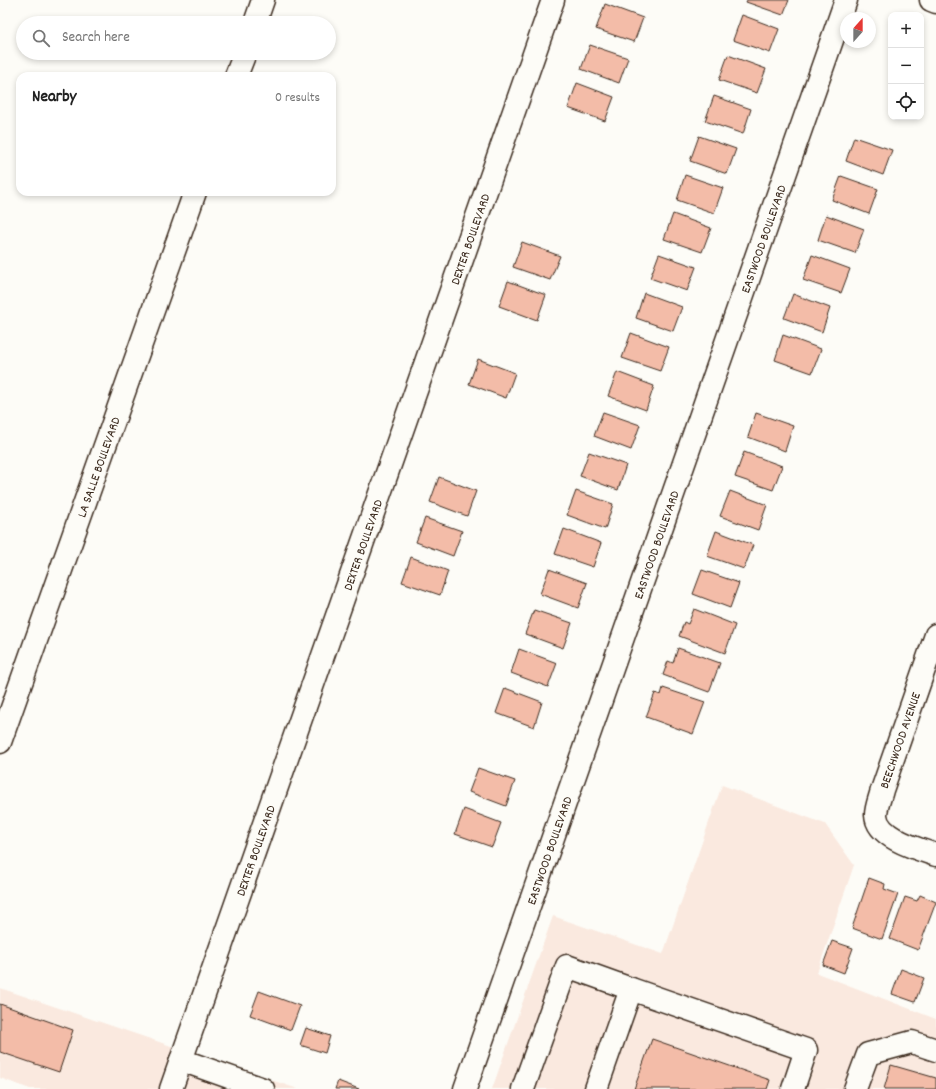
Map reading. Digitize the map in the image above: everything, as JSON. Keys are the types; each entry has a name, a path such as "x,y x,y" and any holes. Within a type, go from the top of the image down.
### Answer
{"street":[{"path":"258,16 264,0"},
{"name":"DEXTER BOULEVARD","path":"171,1089 553,0"},
{"name":"EASTWOOD BOULEVARD","path":"465,1089 846,0"},
{"path":"931,0 936,2"},
{"path":"238,72 242,60"},
{"name":"LA SALLE BOULEVARD","path":"0,742 194,196"},
{"name":"BEECHWOOD AVENUE","path":"936,635 878,805 876,815 878,824 885,832 896,840 936,855"},
{"path":"523,1089 567,966 806,1050 793,1089"},
{"path":"596,1089 631,989"},
{"path":"855,1089 868,1054 912,1042 936,1050"},
{"path":"181,1060 263,1089"}],"shaded area":[{"path":"722,785 825,824 854,865 817,973 936,1019 936,1089 492,1089 553,916 663,954"},
{"path":"0,988 298,1089 30,1089 0,1078"}],"building":[{"path":"747,0 789,0 783,15 746,2"},
{"path":"605,4 643,18 634,42 596,29"},
{"path":"742,15 779,29 770,53 733,40"},
{"path":"590,45 628,58 619,83 581,69"},
{"path":"728,55 766,69 757,93 719,80"},
{"path":"577,83 614,97 605,121 568,108"},
{"path":"714,96 751,109 743,134 705,121"},
{"path":"699,136 736,149 727,174 690,161"},
{"path":"854,137 892,150 883,175 846,161"},
{"path":"685,175 723,188 714,213 677,200"},
{"path":"841,176 878,189 869,214 832,200"},
{"path":"673,214 711,228 702,252 664,239"},
{"path":"826,215 864,229 855,253 818,240"},
{"path":"522,242 560,256 550,280 513,267"},
{"path":"659,254 696,267 687,291 650,278"},
{"path":"812,255 850,269 841,293 803,280"},
{"path":"508,281 546,295 537,320 499,306"},
{"path":"644,293 682,307 673,331 636,318"},
{"path":"793,294 830,308 822,332 784,318"},
{"path":"631,333 669,347 660,371 622,358"},
{"path":"783,335 821,349 812,373 775,360"},
{"path":"478,359 515,373 506,398 469,384"},
{"path":"617,372 654,386 646,410 608,396"},
{"path":"603,412 640,425 631,450 594,436"},
{"path":"756,413 793,426 785,451 748,437"},
{"path":"589,452 626,465 618,490 580,476"},
{"path":"744,452 782,466 773,490 735,477"},
{"path":"439,477 476,491 467,516 430,502"},
{"path":"576,491 613,504 605,529 567,515"},
{"path":"730,491 767,505 758,530 720,516"},
{"path":"425,518 462,531 453,556 416,542"},
{"path":"564,529 601,543 593,567 555,554"},
{"path":"716,531 753,545 744,569 707,556"},
{"path":"411,557 448,571 440,595 402,582"},
{"path":"549,569 587,583 578,608 540,594"},
{"path":"702,570 739,583 730,608 693,594"},
{"path":"694,609 735,625 725,653 679,636 684,622 688,624"},
{"path":"534,610 572,623 563,648 525,634"},
{"path":"678,648 720,663 709,692 663,675 668,661 673,663"},
{"path":"519,649 557,663 548,687 511,673"},
{"path":"505,688 542,702 534,727 496,713"},
{"path":"663,688 705,702 693,734 646,717 655,693 661,695"},
{"path":"478,768 515,781 506,806 469,792"},
{"path":"464,809 501,823 492,847 455,834"},
{"path":"869,878 885,884 884,889 898,894 882,939 852,928"},
{"path":"920,895 936,902 918,950 890,939 905,897 917,901"},
{"path":"832,941 853,948 844,973 823,965"},
{"path":"901,969 924,978 915,1002 892,994"},
{"path":"259,991 300,1006 291,1030 250,1015"},
{"path":"0,1004 73,1030 59,1072 0,1052"},
{"path":"306,1028 330,1036 325,1053 300,1045"},
{"path":"652,1039 770,1080 767,1089 634,1089"},
{"path":"891,1065 936,1078 936,1089 884,1089"},
{"path":"338,1081 359,1089 335,1089"}]}
